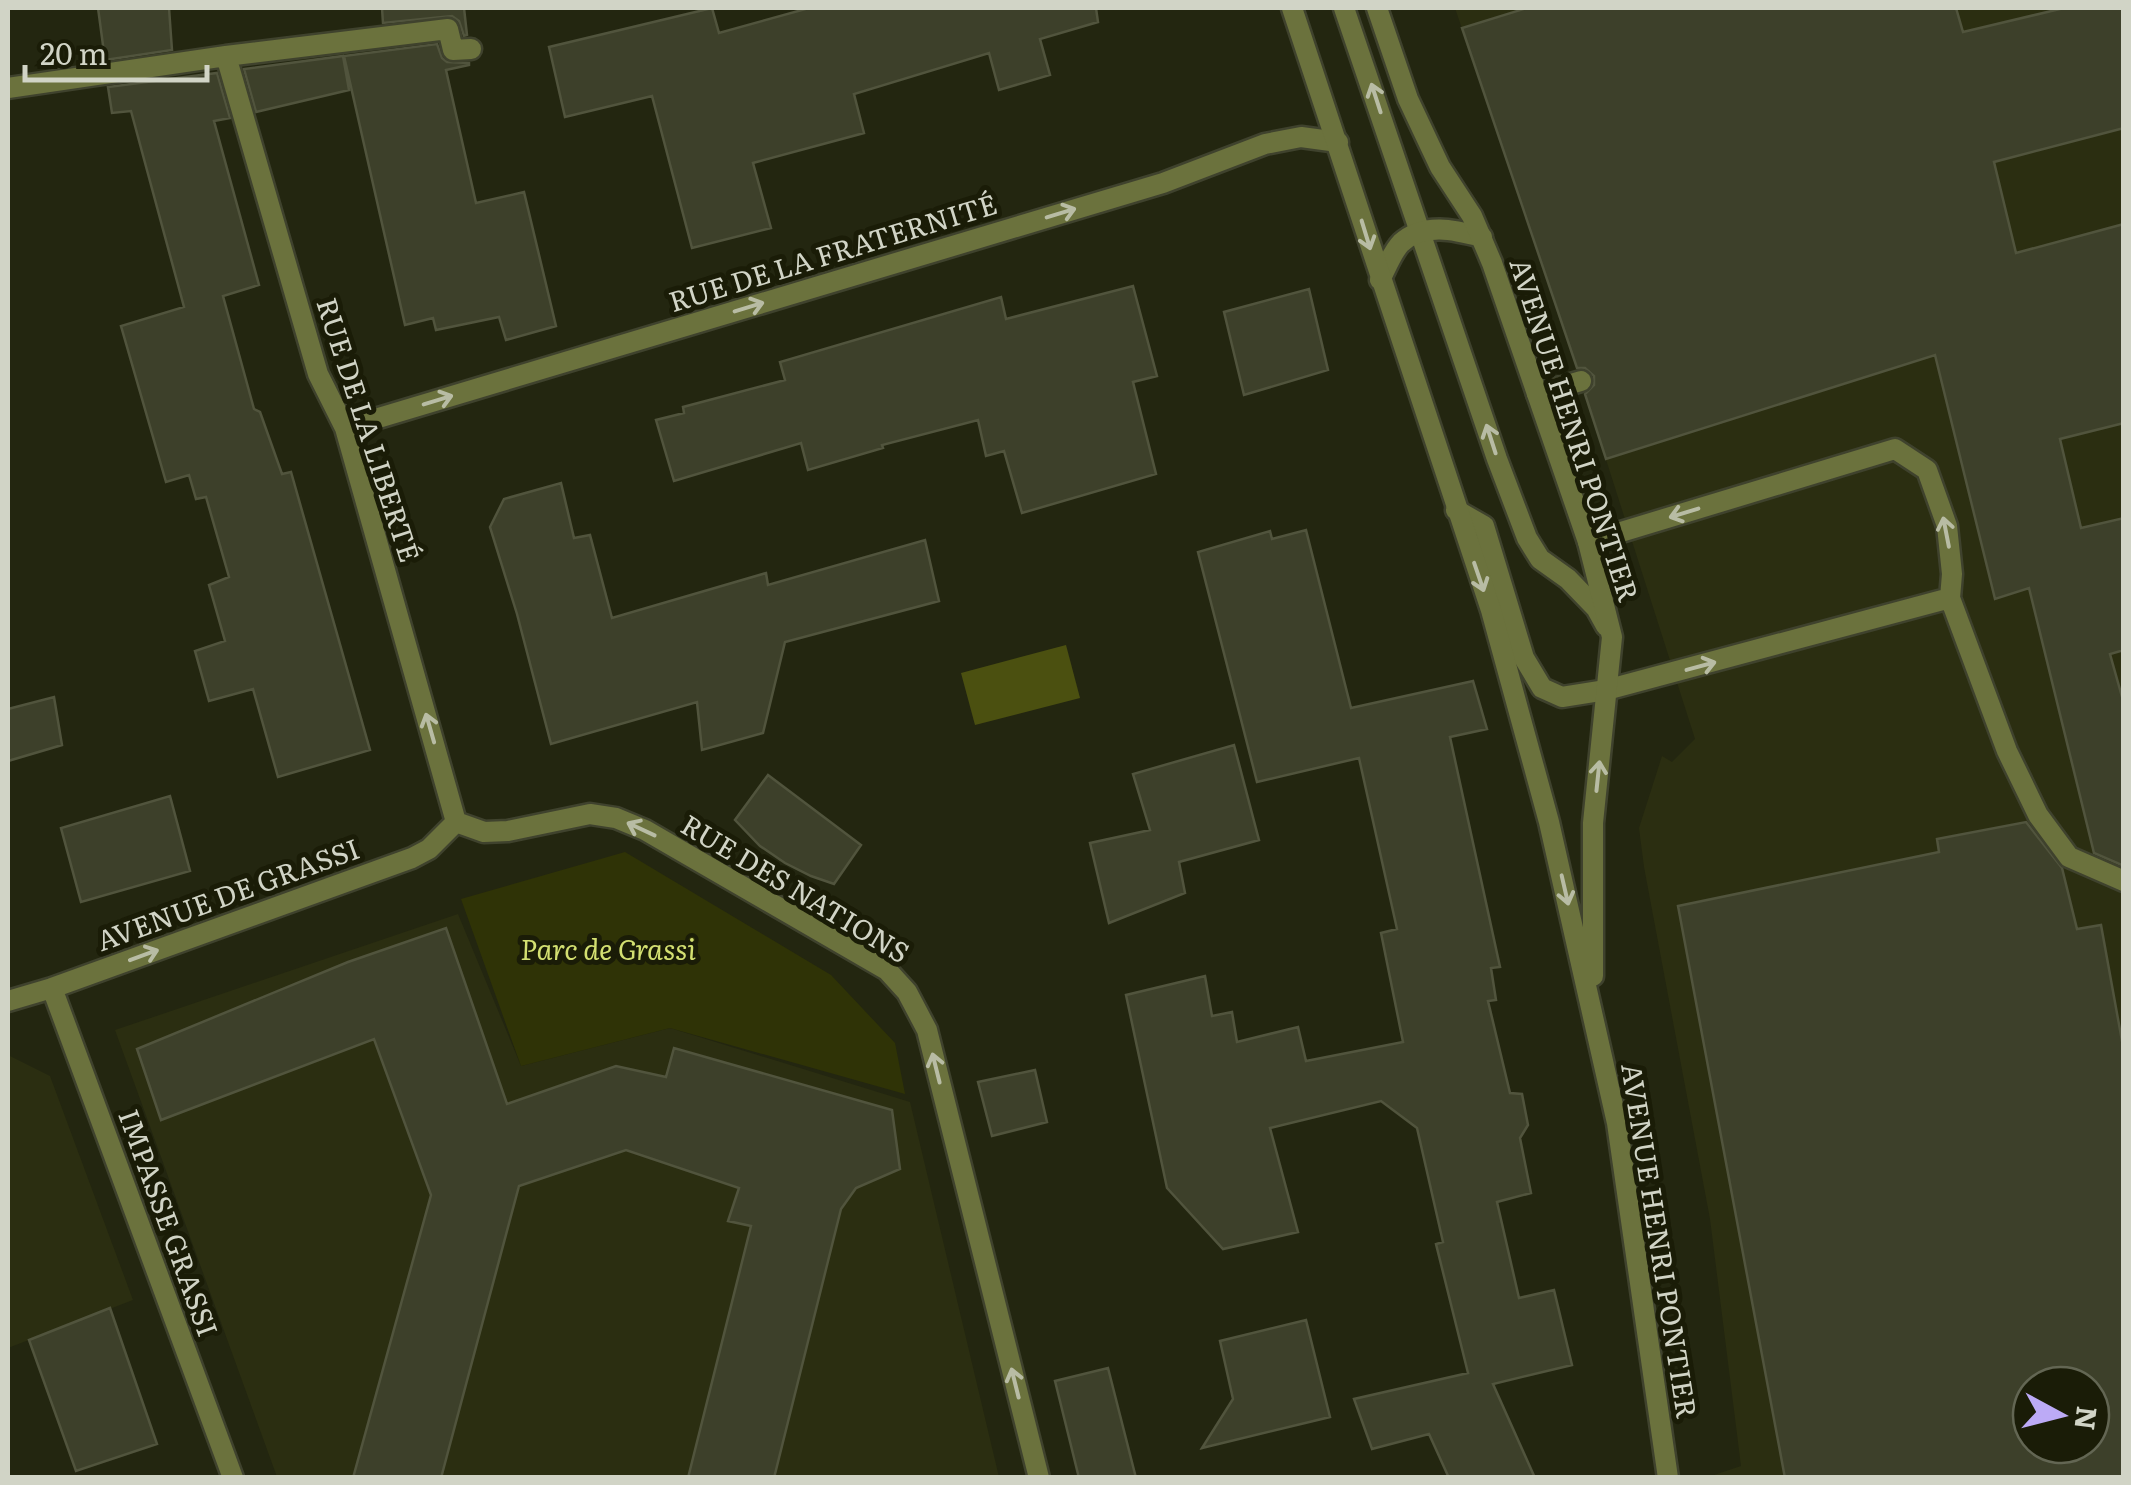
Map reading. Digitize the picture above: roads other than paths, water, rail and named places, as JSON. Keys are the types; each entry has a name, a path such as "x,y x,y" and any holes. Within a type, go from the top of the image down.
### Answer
{"street":[{"name":"AVENUE HENRI PONTIER","path":"1292,8 1491,610 1549,822 1617,1123 1668,1478"},
{"path":"1344,8 1527,538 1540,559 1568,579 1596,608 1612,637"},
{"name":"AVENUE HENRI PONTIER","path":"1377,8 1408,99 1440,167 1482,237 1588,542 1612,637 1593,823 1593,1013"},
{"path":"8,88 448,29 453,50 470,49"},
{"name":"RUE DE LA LIBERTÉ","path":"226,56 318,374 344,428 456,822"},
{"name":"RUE DE LA FRATERNITÉ","path":"344,428 1162,182 1265,144 1302,138 1338,142"},
{"path":"1380,280 1400,244 1420,233 1446,228 1482,237"},
{"path":"1537,394 1581,380"},
{"path":"1588,542 1895,449 1927,470 1947,526 1950,598 2007,751 2038,815 2069,857 2124,881"},
{"path":"1456,510 1484,526 1524,658 1542,688 1562,698 1606,690 1950,598"},
{"name":"RUE DES NATIONS","path":"456,822 484,832 508,831 590,814 616,818 645,830 887,970 908,992 927,1030 1039,1478"},
{"name":"AVENUE DE GRASSI","path":"8,1002 412,858 429,848 456,822"},
{"name":"IMPASSE GRASSI","path":"52,988 233,1478"}],"park label":[{"name":"Parc de Grassi","path":"608,950"}]}
